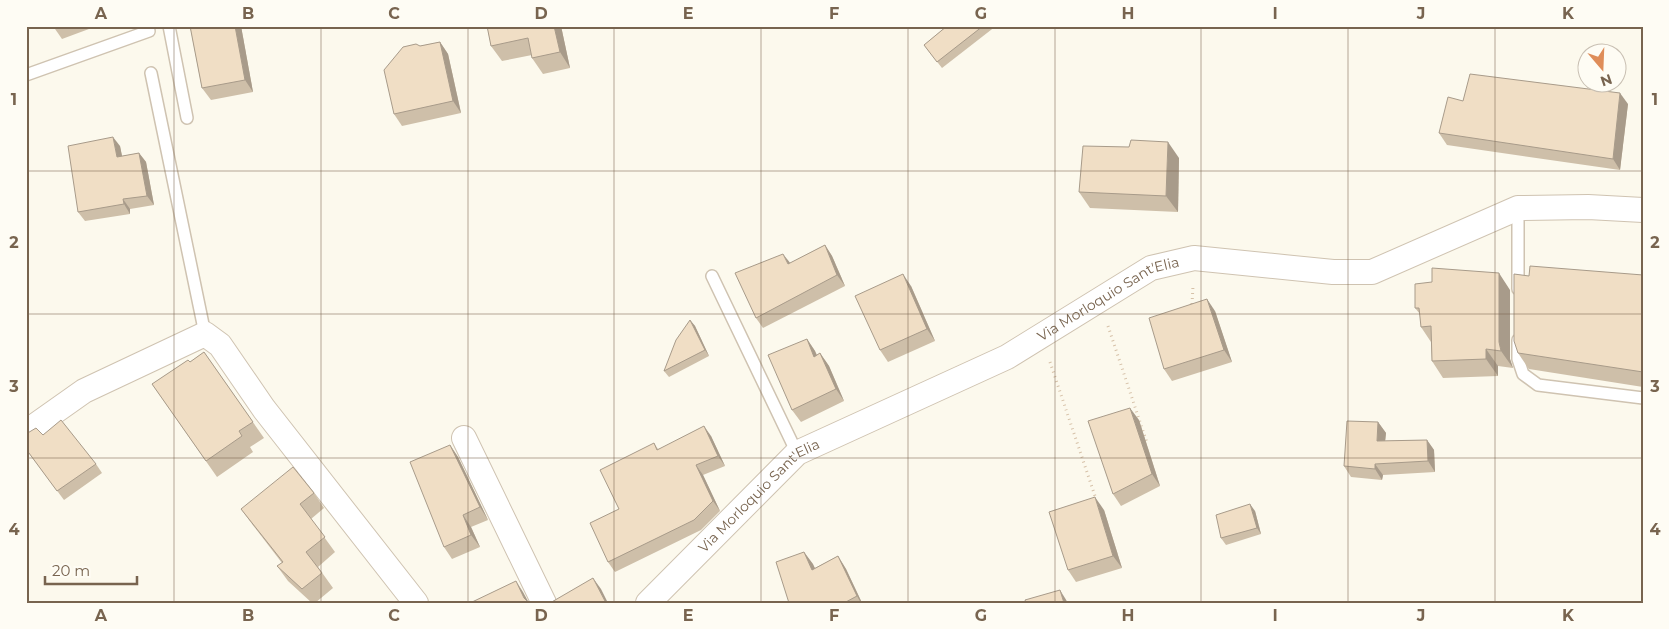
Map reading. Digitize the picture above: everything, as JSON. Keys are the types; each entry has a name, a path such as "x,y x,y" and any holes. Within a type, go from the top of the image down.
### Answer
{"street":[{"name":"Via Morloquio Sant'Elia","path":"648,603 797,453 1007,357 1150,268 1194,258 1333,272 1372,272 1518,208 1588,207 1643,210"},
{"path":"26,432 84,391 205,334 220,344 264,409 416,603"},
{"path":"464,438 544,603"}],"lane":[{"path":"26,75 149,31 148,26"},
{"path":"168,26 187,118"},
{"path":"151,73 205,334"},
{"path":"1518,208 1518,303"},
{"path":"712,276 797,453"},
{"path":"1518,331 1518,359 1523,374 1538,385 1643,398"}],"path":[{"path":"1100,299 1147,443"},
{"path":"1042,336 1096,499"}],"building":[{"path":"190,26 235,26 245,80 202,88"},
{"path":"487,26 554,26 560,52 532,58 528,38 491,46"},
{"path":"947,26 983,26 937,62 924,45"},
{"path":"440,42 453,101 394,114 384,70 403,47"},
{"path":"1470,74 1576,87 1576,92 1620,93 1613,159 1439,133 1448,97 1463,101"},
{"path":"113,137 117,157 139,153 147,196 123,199 124,204 78,212 68,146"},
{"path":"1131,140 1168,142 1166,196 1079,192 1083,146 1129,147"},
{"path":"825,245 837,275 756,318 735,273 783,254 788,264"},
{"path":"1530,266 1643,275 1643,372 1518,353 1514,341 1514,274 1529,276"},
{"path":"1432,268 1499,273 1499,342 1501,351 1486,349 1486,359 1432,361 1431,326 1421,327 1419,308 1415,308 1415,284 1432,282"},
{"path":"903,274 927,329 880,350 855,296"},
{"path":"1207,299 1224,350 1164,369 1149,318"},
{"path":"690,320 705,350 664,371 676,340"},
{"path":"807,339 814,357 820,353 836,389 792,410 768,355"},
{"path":"204,352 253,422 239,431 242,436 206,461 152,384 188,360 190,362"},
{"path":"1130,408 1152,474 1113,494 1088,421"},
{"path":"61,420 96,464 57,491 26,449 26,434 36,428 43,435"},
{"path":"1347,421 1378,422 1377,441 1427,440 1428,461 1375,464 1375,469 1344,466"},
{"path":"704,426 718,456 696,465 713,501 694,520 608,562 590,523 619,509 600,470 654,443 657,450"},
{"path":"450,445 480,507 463,515 471,535 444,547 410,462"},
{"path":"293,467 314,493 300,504 325,537 306,552 322,573 302,589 277,566 283,562 241,509"},
{"path":"1095,497 1113,556 1068,570 1049,512"},
{"path":"1250,504 1257,528 1221,538 1216,515"},
{"path":"804,552 812,570 838,556 857,596 844,603 789,603 776,562"},
{"path":"593,578 606,603 550,603"},
{"path":"516,581 524,598 529,603 470,603"},
{"path":"1060,590 1064,603 1026,603 1025,600"}]}
